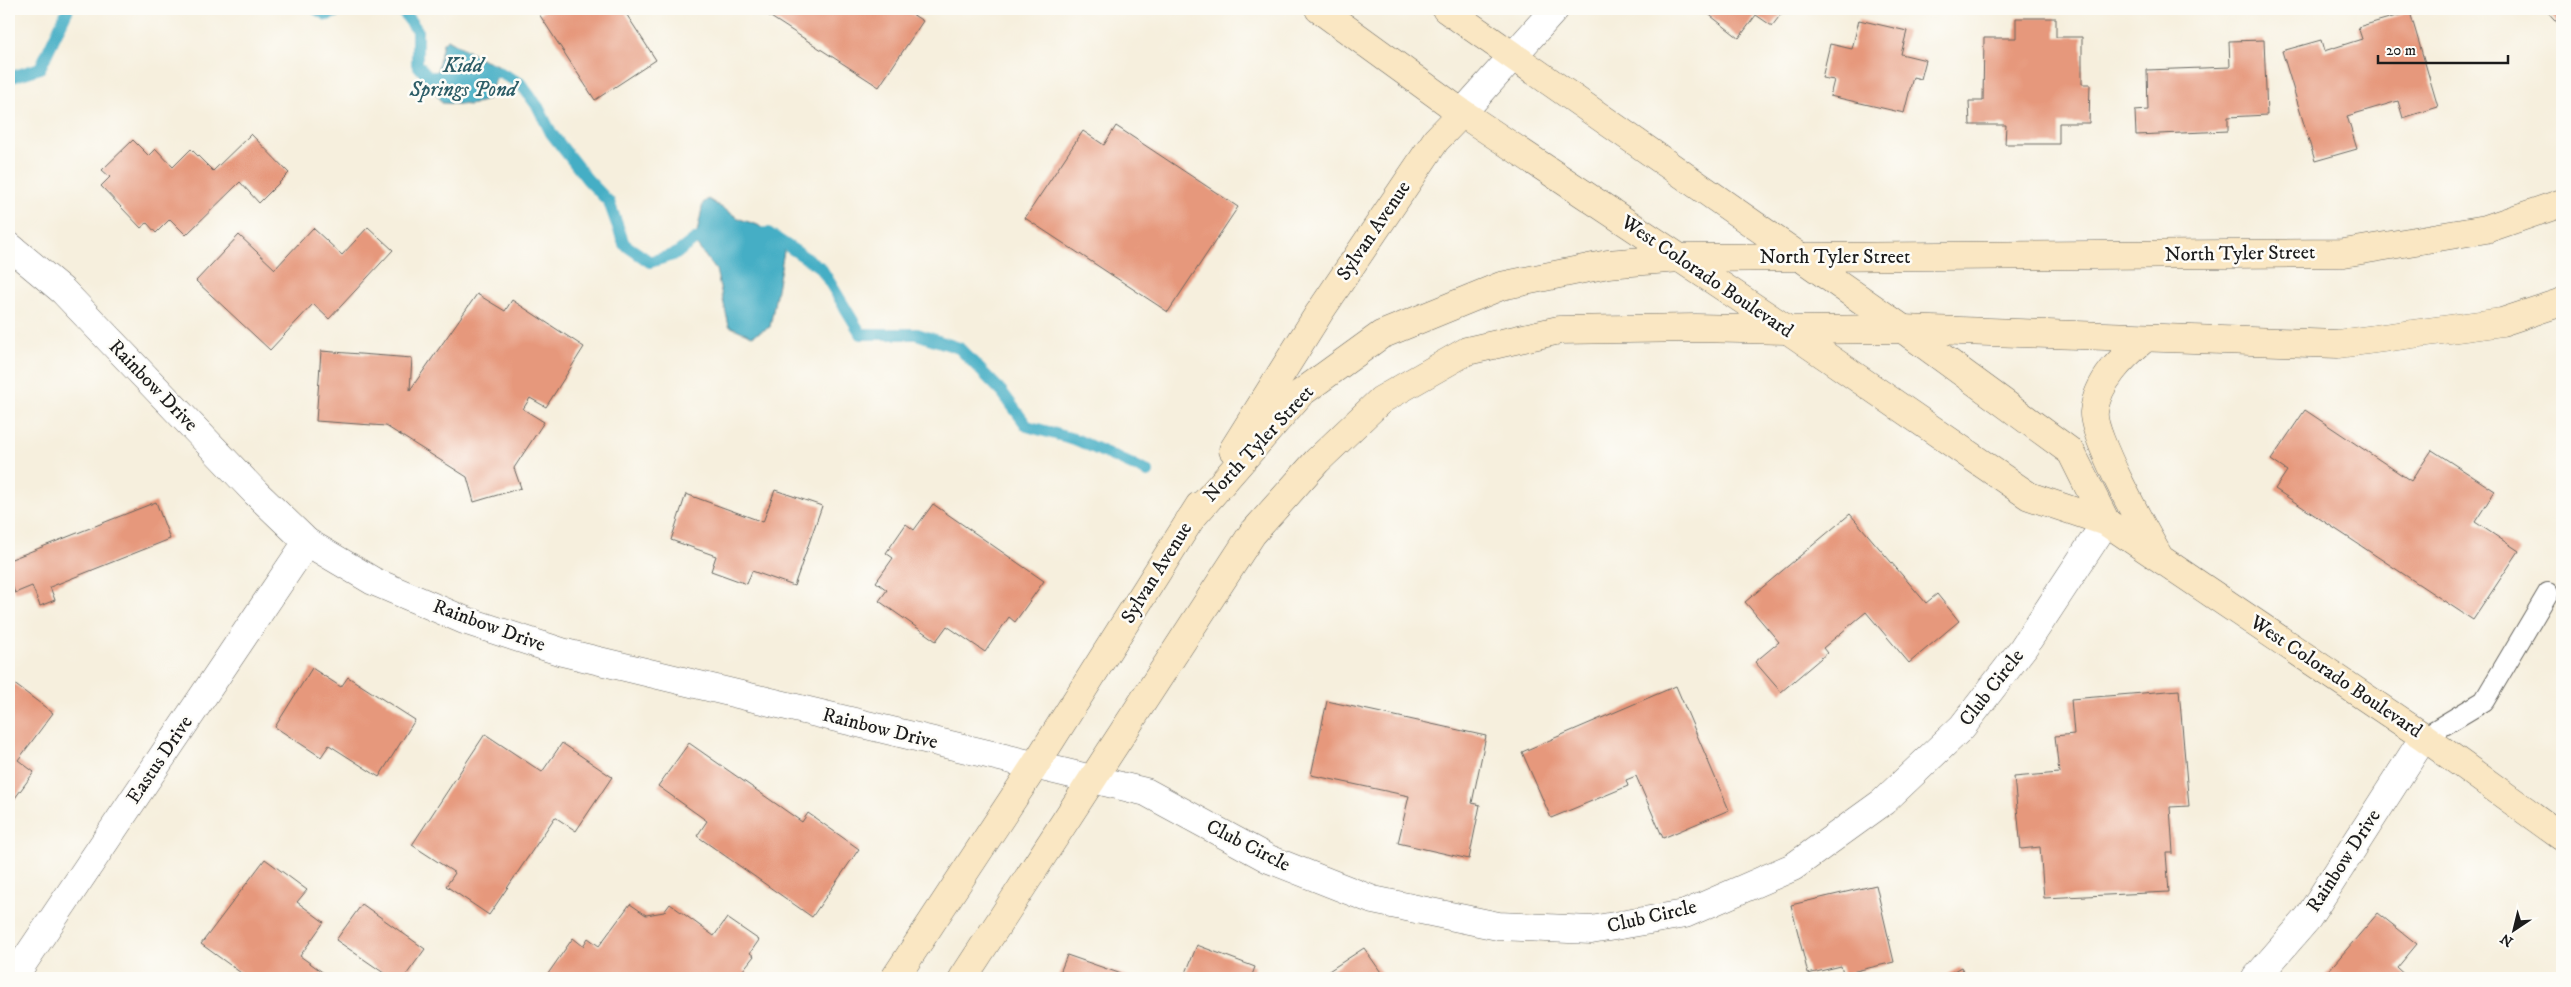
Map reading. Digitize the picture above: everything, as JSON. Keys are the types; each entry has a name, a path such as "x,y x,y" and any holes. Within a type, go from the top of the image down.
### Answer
{"main road":[{"name":"West Colorado Boulevard","path":"1318,9 1462,113 1788,330 2029,496 2106,522 2424,737 2562,836"},
{"name":"West Colorado Boulevard","path":"1446,9 1903,329 2071,452 2106,522"},
{"name":"Sylvan Avenue","path":"895,978 1034,767 1325,305 1436,140 1462,113"},
{"name":"North Tyler Street","path":"1190,521 1301,393 1381,335 1501,286 1608,264 1679,258 2344,253 2486,229 2562,203"},
{"path":"963,978 1252,534 1317,461 1381,400 1467,351 1559,330 1696,328 1788,330 1903,329 2338,344 2502,322 2562,302"},
{"path":"2145,338 2124,356 2100,388 2093,413 2103,444 2127,498 2160,558"}],"street":[{"name":"Sylvan Avenue","path":"1462,113 1555,9"},
{"name":"Rainbow Drive","path":"9,246 63,291 256,493 307,542 373,581 464,620 562,652 1034,767 1091,779"},
{"name":"Club Circle","path":"1091,779 1146,792 1269,859 1373,900 1507,927 1591,930 1685,914 1793,867 1883,802 1962,727 2023,648 2106,522"},
{"name":"Eastus Drive","path":"13,978 307,542"},
{"name":"Rainbow Drive","path":"2256,978 2308,918 2424,737"}],"lane":[{"path":"2424,737 2484,701 2548,593"}],"water":[{"name":"Kidd Springs Pond","path":"448,39 480,58 498,65 498,72 487,100 470,105 442,103 435,93 435,82 443,43"},
{"path":"708,199 740,219 758,225 785,246 770,327 752,336 729,326 716,270 695,243 703,203"}],"building":[{"path":"547,9 623,9 656,60 595,100 539,14"},
{"path":"761,9 904,9 923,21 879,87"},
{"path":"1702,9 1785,9 1772,26 1756,15 1739,38"},
{"path":"2545,9 2562,9 2562,28"},
{"path":"2410,12 2438,107 2403,118 2398,101 2347,116 2357,149 2315,161 2282,51 2321,40 2324,51 2362,39 2358,27"},
{"path":"2016,18 2056,18 2056,37 2082,37 2082,84 2090,84 2089,123 2059,123 2059,144 2005,144 2006,125 1970,125 1969,101 1983,101 1984,38 2016,38"},
{"path":"1859,20 1907,31 1901,54 1926,60 1921,79 1913,77 1904,113 1830,96 1834,80 1822,78 1830,44 1852,49"},
{"path":"2264,40 2267,115 2228,117 2228,131 2136,135 2135,111 2148,110 2147,70 2230,67 2229,41"},
{"path":"1116,126 1238,207 1168,312 1025,218 1083,131 1104,145"},
{"path":"251,134 289,173 259,203 240,182 186,235 170,219 156,233 147,223 141,228 101,186 110,177 102,170 133,140 149,156 156,149 173,167 191,149 213,171"},
{"path":"368,227 393,250 329,319 313,304 270,350 196,281 239,235 275,269 313,228 342,255"},
{"path":"477,294 505,311 512,300 584,347 546,407 530,398 523,409 544,422 514,468 521,488 474,502 467,477 386,426 316,421 321,351 412,358 410,390"},
{"path":"2305,410 2411,481 2432,450 2495,491 2475,522 2519,551 2473,620 2275,489 2287,471 2271,460"},
{"path":"775,490 822,506 794,586 752,571 747,584 711,571 716,556 671,540 686,494 763,522"},
{"path":"156,502 170,539 50,587 55,600 40,606 32,586 15,593 9,578 9,560"},
{"path":"933,504 1044,581 1015,622 1009,617 985,652 947,626 936,641 879,601 887,590 876,582 893,558 886,553 906,524 914,530"},
{"path":"1850,514 1926,603 1937,594 1959,621 1909,663 1866,612 1823,648 1827,653 1781,692 1755,662 1779,642 1745,602"},
{"path":"312,668 341,687 348,677 415,720 379,777 329,745 321,757 275,727"},
{"path":"9,680 53,713 18,760 34,772 10,805"},
{"path":"1676,686 1729,810 1663,838 1636,776 1626,780 1628,786 1551,818 1522,752"},
{"path":"2179,690 2189,806 2170,807 2173,853 2166,853 2169,892 2044,898 2040,847 2021,849 2014,777 2059,773 2055,736 2074,734 2071,699"},
{"path":"1327,701 1486,736 1472,803 1480,805 1469,859 1398,843 1409,796 1311,775"},
{"path":"485,734 542,772 562,743 612,777 576,831 555,817 489,915 446,886 455,873 412,845"},
{"path":"689,743 802,822 808,813 859,849 812,917 697,836 707,821 658,786"},
{"path":"265,859 307,890 297,902 324,922 300,956 328,976 327,978 248,978 201,944"},
{"path":"1876,885 1894,962 1843,974 1841,966 1808,974 1791,905"},
{"path":"362,904 425,949 404,978 391,978 336,940"},
{"path":"630,904 646,915 664,912 670,904 714,936 727,918 759,940 750,953 754,956 743,970 748,973 744,978 545,978 573,938 583,946 588,938 599,946"},
{"path":"2378,913 2417,944 2397,968 2408,978 2322,978"},
{"path":"1197,945 1255,967 1251,978 1184,978"},
{"path":"1364,948 1385,978 1318,978"},
{"path":"1067,955 1133,978 1058,978"},
{"path":"1961,967 1967,978 1941,978"}],"waterway":[{"path":"9,78 40,68 68,9"},
{"path":"316,9 327,15 344,9"},
{"path":"401,9 417,30 417,64 428,77 453,77"},
{"path":"483,74 498,72 520,83 538,107 551,133 587,179 609,202 624,244 650,262 676,254 695,239 713,237"},
{"path":"753,234 768,233 821,268 861,334 917,334 959,348 1002,392 1027,426 1077,440 1148,472"}]}
